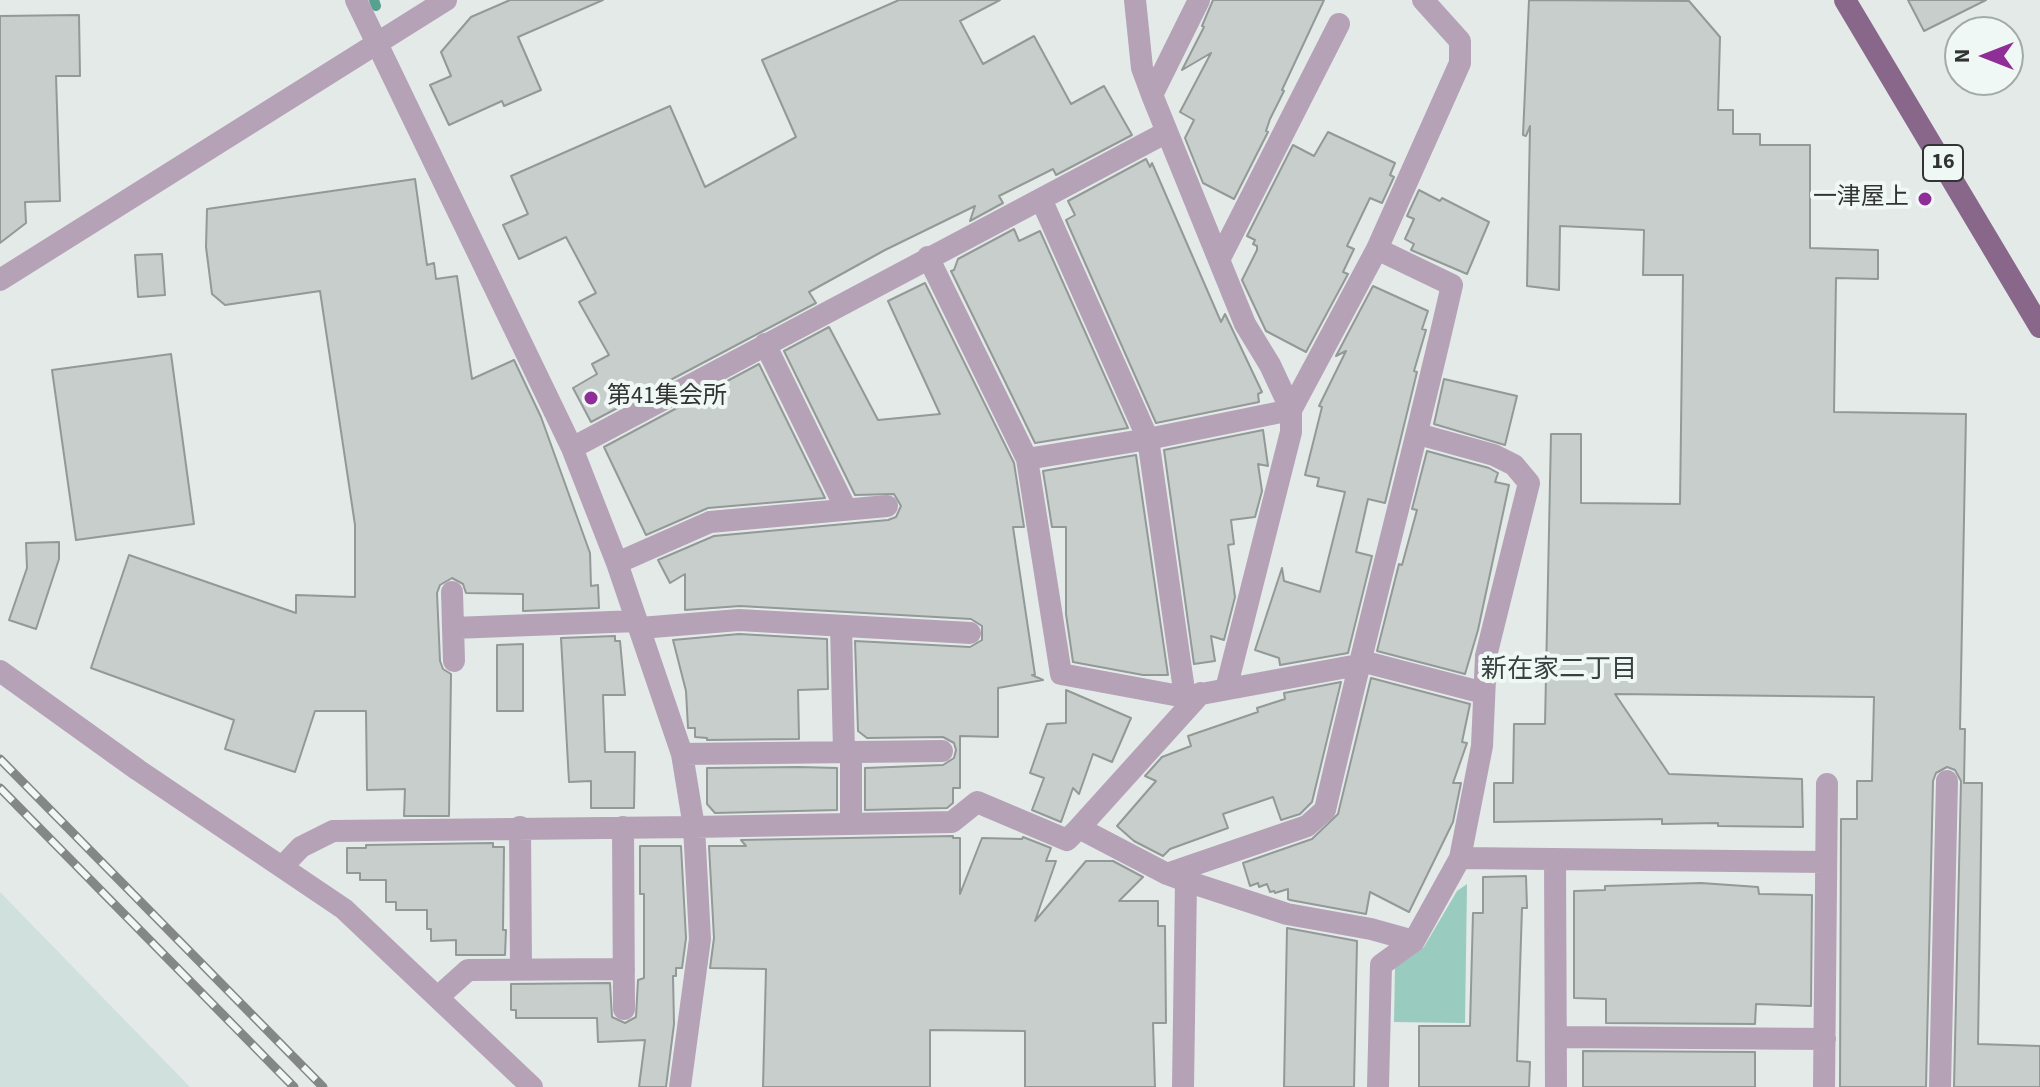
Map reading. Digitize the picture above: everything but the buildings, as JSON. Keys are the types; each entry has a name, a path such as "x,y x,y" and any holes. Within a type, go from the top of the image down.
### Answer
{"main road":[{"name":"16","path":"1845,0 2040,327"}],"street":[{"path":"356,0 572,448 617,563 682,754 694,827 700,939 680,1087"},
{"path":"0,280 446,0"},
{"path":"1135,0 1142,68 1152,95 1245,324 1270,365 1291,410 1291,432 1226,689"},
{"path":"1152,95 1199,0"},
{"path":"1291,410 1377,249 1460,63 1460,41 1423,0"},
{"path":"1220,258 1339,24"},
{"path":"572,448 1167,132"},
{"path":"1041,199 1148,439 1193,695"},
{"path":"1177,878 1307,826 1325,810 1452,285 1377,249"},
{"path":"928,257 1027,459 1061,674 1193,695 1369,663 1484,693"},
{"path":"765,344 846,509"},
{"path":"1027,459 1148,439 1291,410"},
{"path":"1378,1087 1381,965 1414,941 1460,858 1482,746 1486,656 1529,483 1514,465 1494,455 1418,434"},
{"path":"617,563 710,522 887,506"},
{"path":"452,592 454,661"},
{"path":"453,628 739,620 970,633"},
{"path":"841,626 851,824"},
{"path":"0,671 138,770 344,909 532,1087"},
{"path":"282,867 301,847 333,831 952,822 977,802 1067,840 1193,695"},
{"path":"682,754 942,751"},
{"path":"1940,1087 1947,781"},
{"path":"1824,1087 1827,784"},
{"path":"520,827 521,969"},
{"path":"623,827 624,1009"},
{"path":"1079,828 1177,878 1287,914 1371,929 1414,941"},
{"path":"1460,858 1826,862"},
{"path":"1555,859 1556,1087"},
{"path":"1177,878 1183,1087"},
{"path":"438,997 468,970 624,969"},
{"path":"1557,1037 1825,1039"}],"shaded area":[{"path":"0,892 109,1004 190,1087 0,1087"}],"green space":[{"path":"1467,884 1465,1023 1394,1022 1395,968 1424,947 1457,891"}],"waterway":[{"path":"374,0 376,6"}],"railway":[{"path":"0,759 323,1087"},
{"path":"0,788 294,1087"}],"place":[{"name":"一津屋上","path":"1925,199"},
{"name":"第41集会所","path":"591,398"}],"district":[{"name":"新在家二丁目","path":"1559,671"}]}
